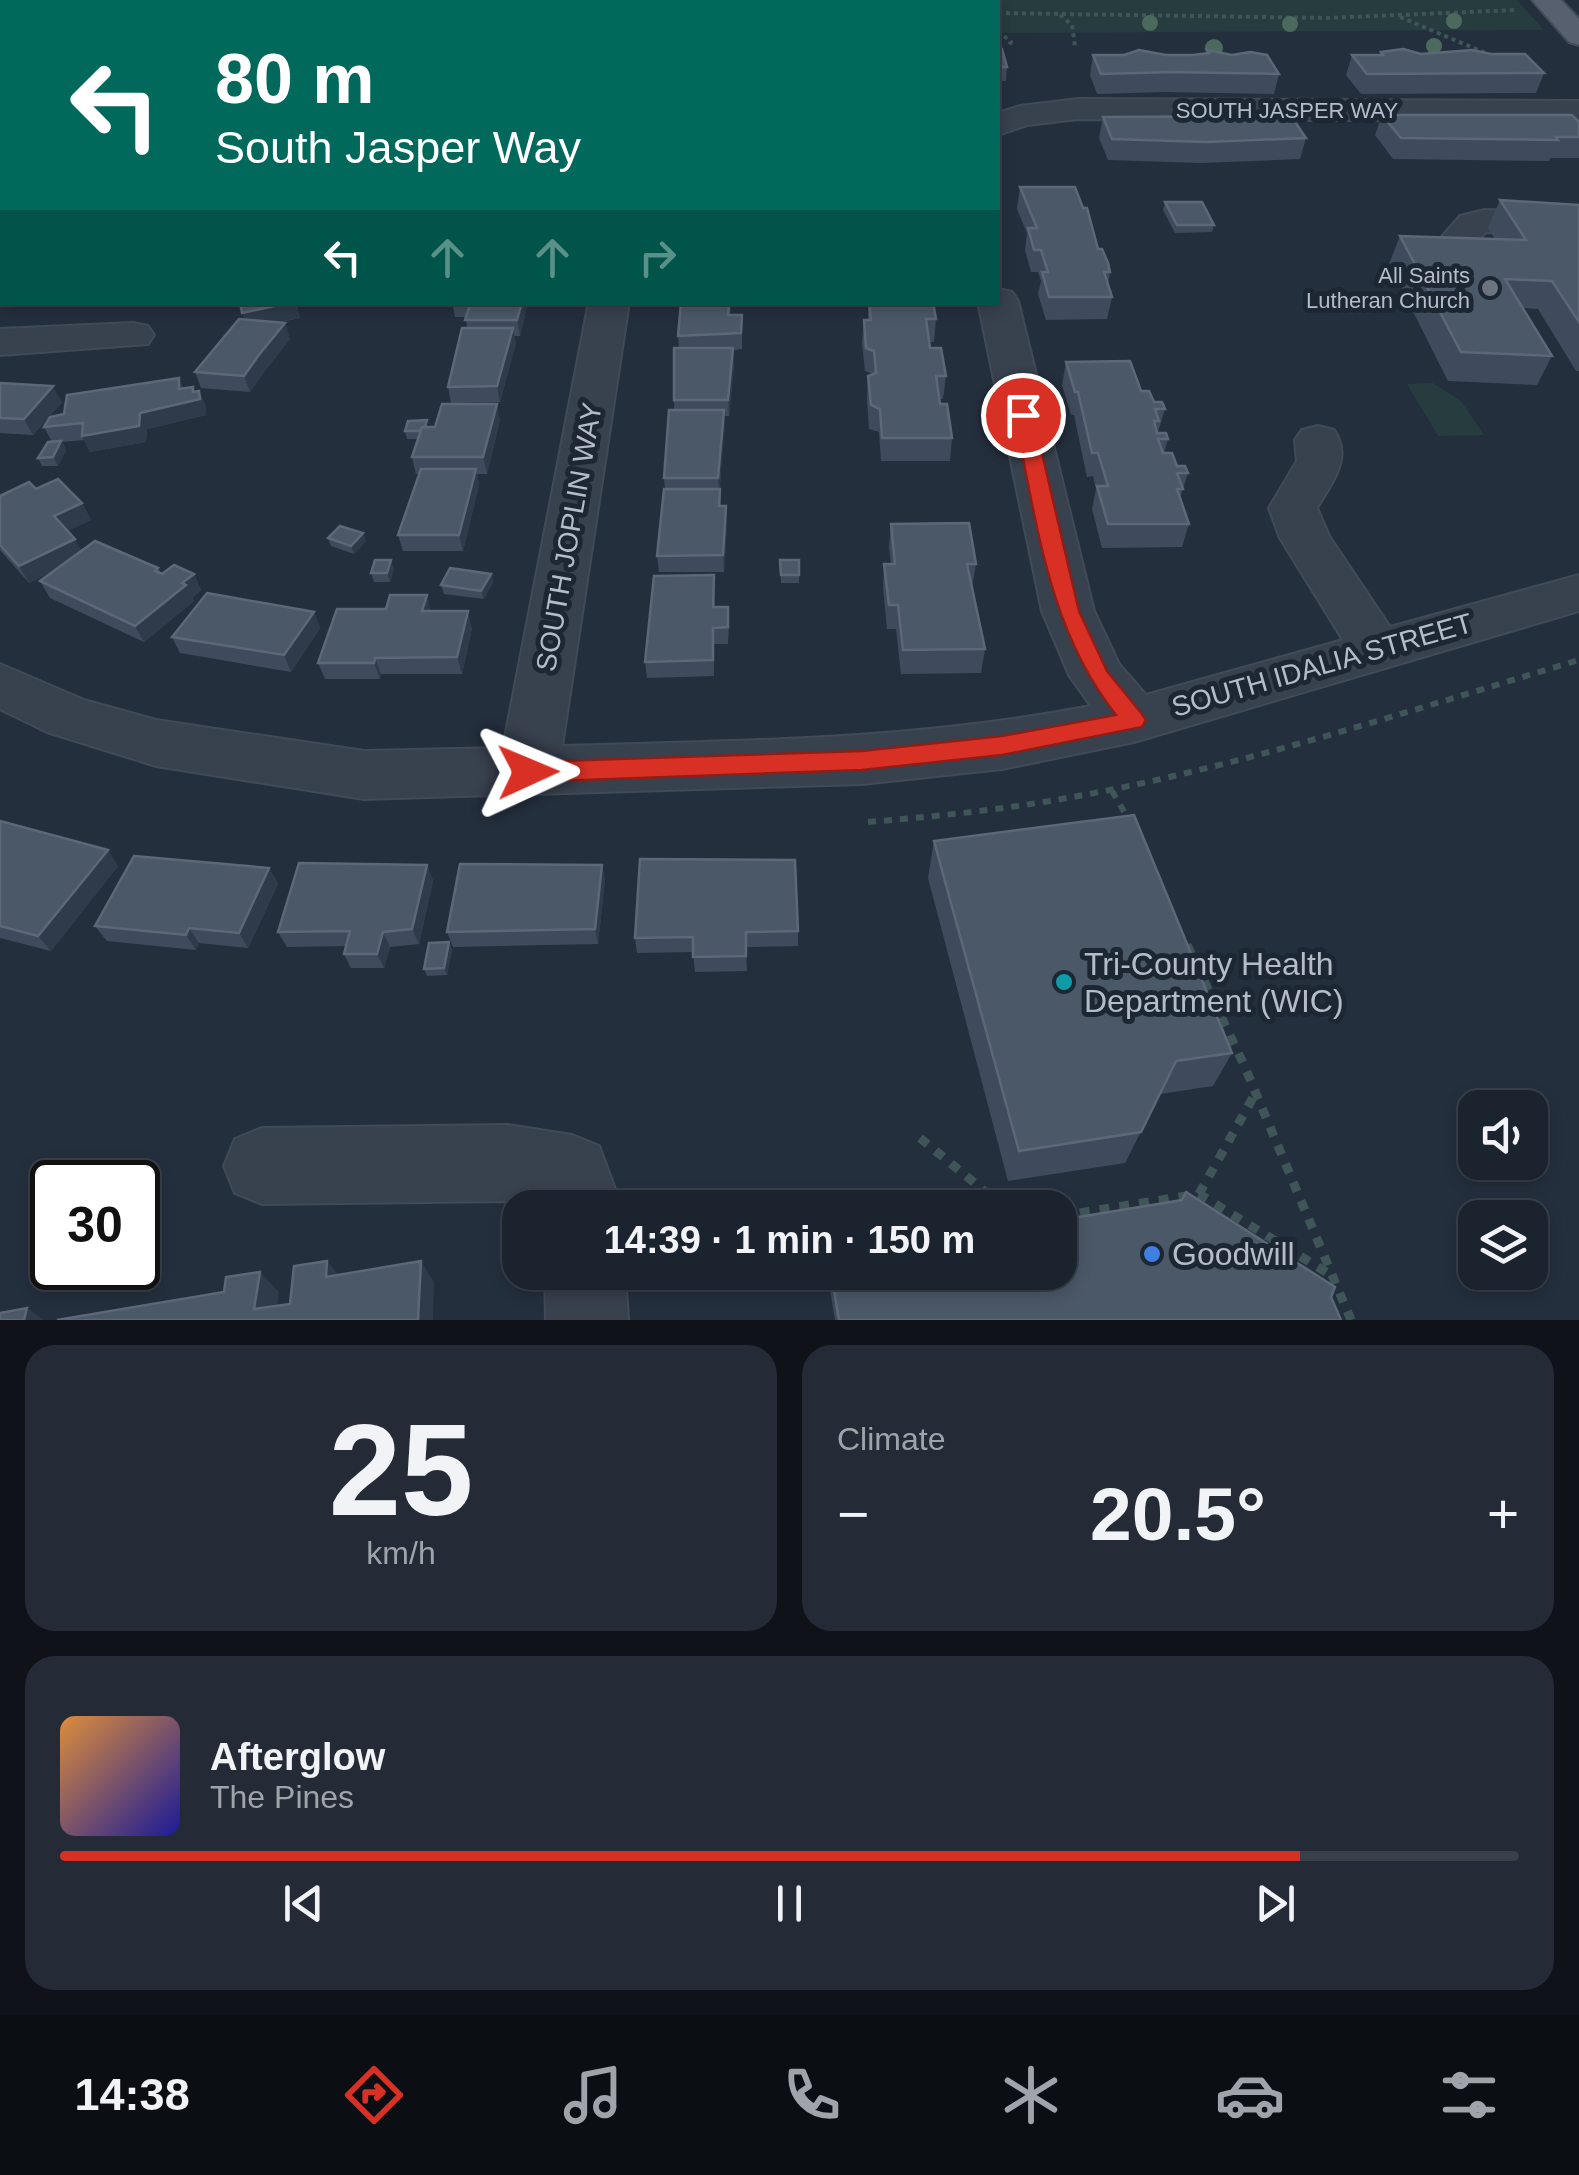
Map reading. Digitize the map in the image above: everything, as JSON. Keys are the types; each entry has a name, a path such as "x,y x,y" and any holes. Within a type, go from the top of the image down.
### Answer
{"main road":[{"path":"1546,0 1579,36"}],"street":[{"name":"SOUTH JASPER WAY","path":"1000,124 1034,114 1078,109 1579,111"},
{"path":"1458,240 1473,224 1485,222 1579,224"},
{"name":"SOUTH JOPLIN WAY","path":"528,772 608,305"},
{"path":"999,305 1068,611 1097,675 1134,720"},
{"path":"0,342 133,335"},
{"path":"1318,440 1320,461 1293,508 1305,538 1376,649"},
{"name":"SOUTH IDALIA STREET","path":"0,685 67,716 156,743 364,775 880,759 1002,746 1134,720 1579,593"},
{"path":"262,1166 508,1163 572,1173 577,1190"},
{"path":"586,1290 587,1320"}],"path":[{"path":"1000,12 1231,18 1517,10"},
{"path":"1055,12 1072,25 1075,46"},
{"path":"1389,16 1408,20 1511,64"},
{"path":"1000,33 1011,42 1008,48"},
{"path":"868,822 969,815 1112,791 1239,762 1579,660"},
{"path":"1112,791 1136,836"},
{"path":"1184,939 1256,1093 1351,1320"},
{"path":"1199,1194 1256,1093"},
{"path":"920,1138 982,1190"},
{"path":"1077,1213 1199,1194 1332,1276"}],"green space":[{"path":"1000,0 1517,0 1544,30 1000,33"},
{"path":"1433,383 1461,401 1484,435 1438,436 1407,384"}],"building":[{"path":"1000,49 1002,49 1007,67 1000,67"},
{"path":"1403,49 1421,54 1472,50 1525,54 1544,73 1367,74 1352,55 1383,55 1381,52"},
{"path":"1139,50 1166,55 1209,53 1207,50 1232,55 1250,52 1267,55 1279,74 1101,74 1093,55 1124,55"},
{"path":"1382,115 1572,115 1579,122 1579,137 1401,138"},
{"path":"1291,116 1306,138 1206,142 1112,139 1103,117"},
{"path":"1020,187 1075,187 1083,208 1087,208 1098,249 1102,249 1108,263 1110,272 1104,272 1112,297 1049,297 1042,272 1048,272 1041,250 1034,250 1028,228 1037,228"},
{"path":"1500,200 1579,205 1579,322 1552,281 1505,279 1552,356 1461,352 1400,236 1526,240"},
{"path":"1165,202 1202,202 1214,225 1177,225"},
{"path":"241,305 278,305 242,313"},
{"path":"470,305 521,305 517,320 465,320"},
{"path":"681,305 729,305 728,315 742,315 741,333 678,336"},
{"path":"869,305 934,305 936,319 926,319 930,348 941,348 946,376 936,376 940,404 947,404 952,438 882,438 880,409 871,405 868,376 876,373 874,351 866,348 864,320 871,320"},
{"path":"239,319 285,323 244,376 195,372"},
{"path":"462,328 513,328 497,386 448,387"},
{"path":"674,348 733,348 728,400 674,400"},
{"path":"1130,361 1141,391 1149,391 1154,402 1162,402 1165,409 1155,409 1159,421 1154,421 1157,433 1166,433 1168,439 1158,439 1163,453 1172,453 1177,466 1185,466 1188,473 1177,473 1183,489 1177,489 1189,524 1108,524 1097,486 1108,486 1098,453 1092,453 1078,392 1066,362"},
{"path":"179,378 179,389 193,387 193,392 199,391 200,399 140,413 139,426 82,436 83,423 44,427 50,417 64,414 67,395"},
{"path":"0,383 53,386 24,419 0,418"},
{"path":"442,404 497,404 483,457 412,457 422,427 435,427"},
{"path":"669,410 724,410 718,478 664,478"},
{"path":"427,420 420,431 405,431 408,421"},
{"path":"61,441 53,457 38,458 48,442"},
{"path":"421,469 476,469 459,535 398,535"},
{"path":"58,479 82,503 54,516 75,539 19,566 0,545 0,496 29,482 36,489"},
{"path":"664,489 720,489 719,506 726,506 723,555 657,556"},
{"path":"969,523 976,564 967,564 985,649 903,650 898,605 889,605 884,564 895,564 891,524"},
{"path":"340,526 363,533 351,546 328,538"},
{"path":"95,541 158,568 155,571 162,574 174,565 194,574 135,626 40,581"},
{"path":"375,560 391,560 387,573 371,573"},
{"path":"780,560 799,560 799,575 781,575"},
{"path":"450,568 491,574 481,591 441,585"},
{"path":"714,575 713,607 728,607 728,627 713,628 713,660 645,662 654,576"},
{"path":"207,593 314,612 284,655 172,637"},
{"path":"390,595 427,595 422,611 468,611 457,657 318,663 337,609 386,609"},
{"name":"Tri-County Health Department (WIC)","path":"1134,815 1232,1053 1176,1061 1141,1132 1019,1151 934,841"},
{"path":"0,821 108,850 38,936 0,926"},
{"path":"134,856 269,868 239,933 189,928 186,935 95,926"},
{"path":"640,859 795,860 798,931 746,932 746,956 693,957 693,937 635,938"},
{"path":"299,863 427,865 412,929 383,932 377,954 344,954 350,931 278,932"},
{"path":"460,864 602,865 595,929 447,932"},
{"path":"449,942 444,968 424,969 429,943"},
{"name":"Goodwill","path":"1186,1192 1335,1287 1331,1297 1341,1320 839,1320 834,1290 1077,1290 1077,1217 1182,1200"},
{"path":"327,1261 326,1277 421,1261 418,1320 57,1320 224,1292 226,1277 260,1272 254,1309 290,1304 294,1266"},
{"path":"27,1308 24,1320 0,1320 0,1313"}],"place":[{"name":"All Saints Lutheran Church","path":"1490,288"},
{"name":"Tri-County Health Department (WIC)","path":"1064,982"},
{"name":"Goodwill","path":"1152,1254"}],"route":[{"path":"528,772 862,761 1002,746 1134,720 1097,675 1068,611 1023,415"}]}
